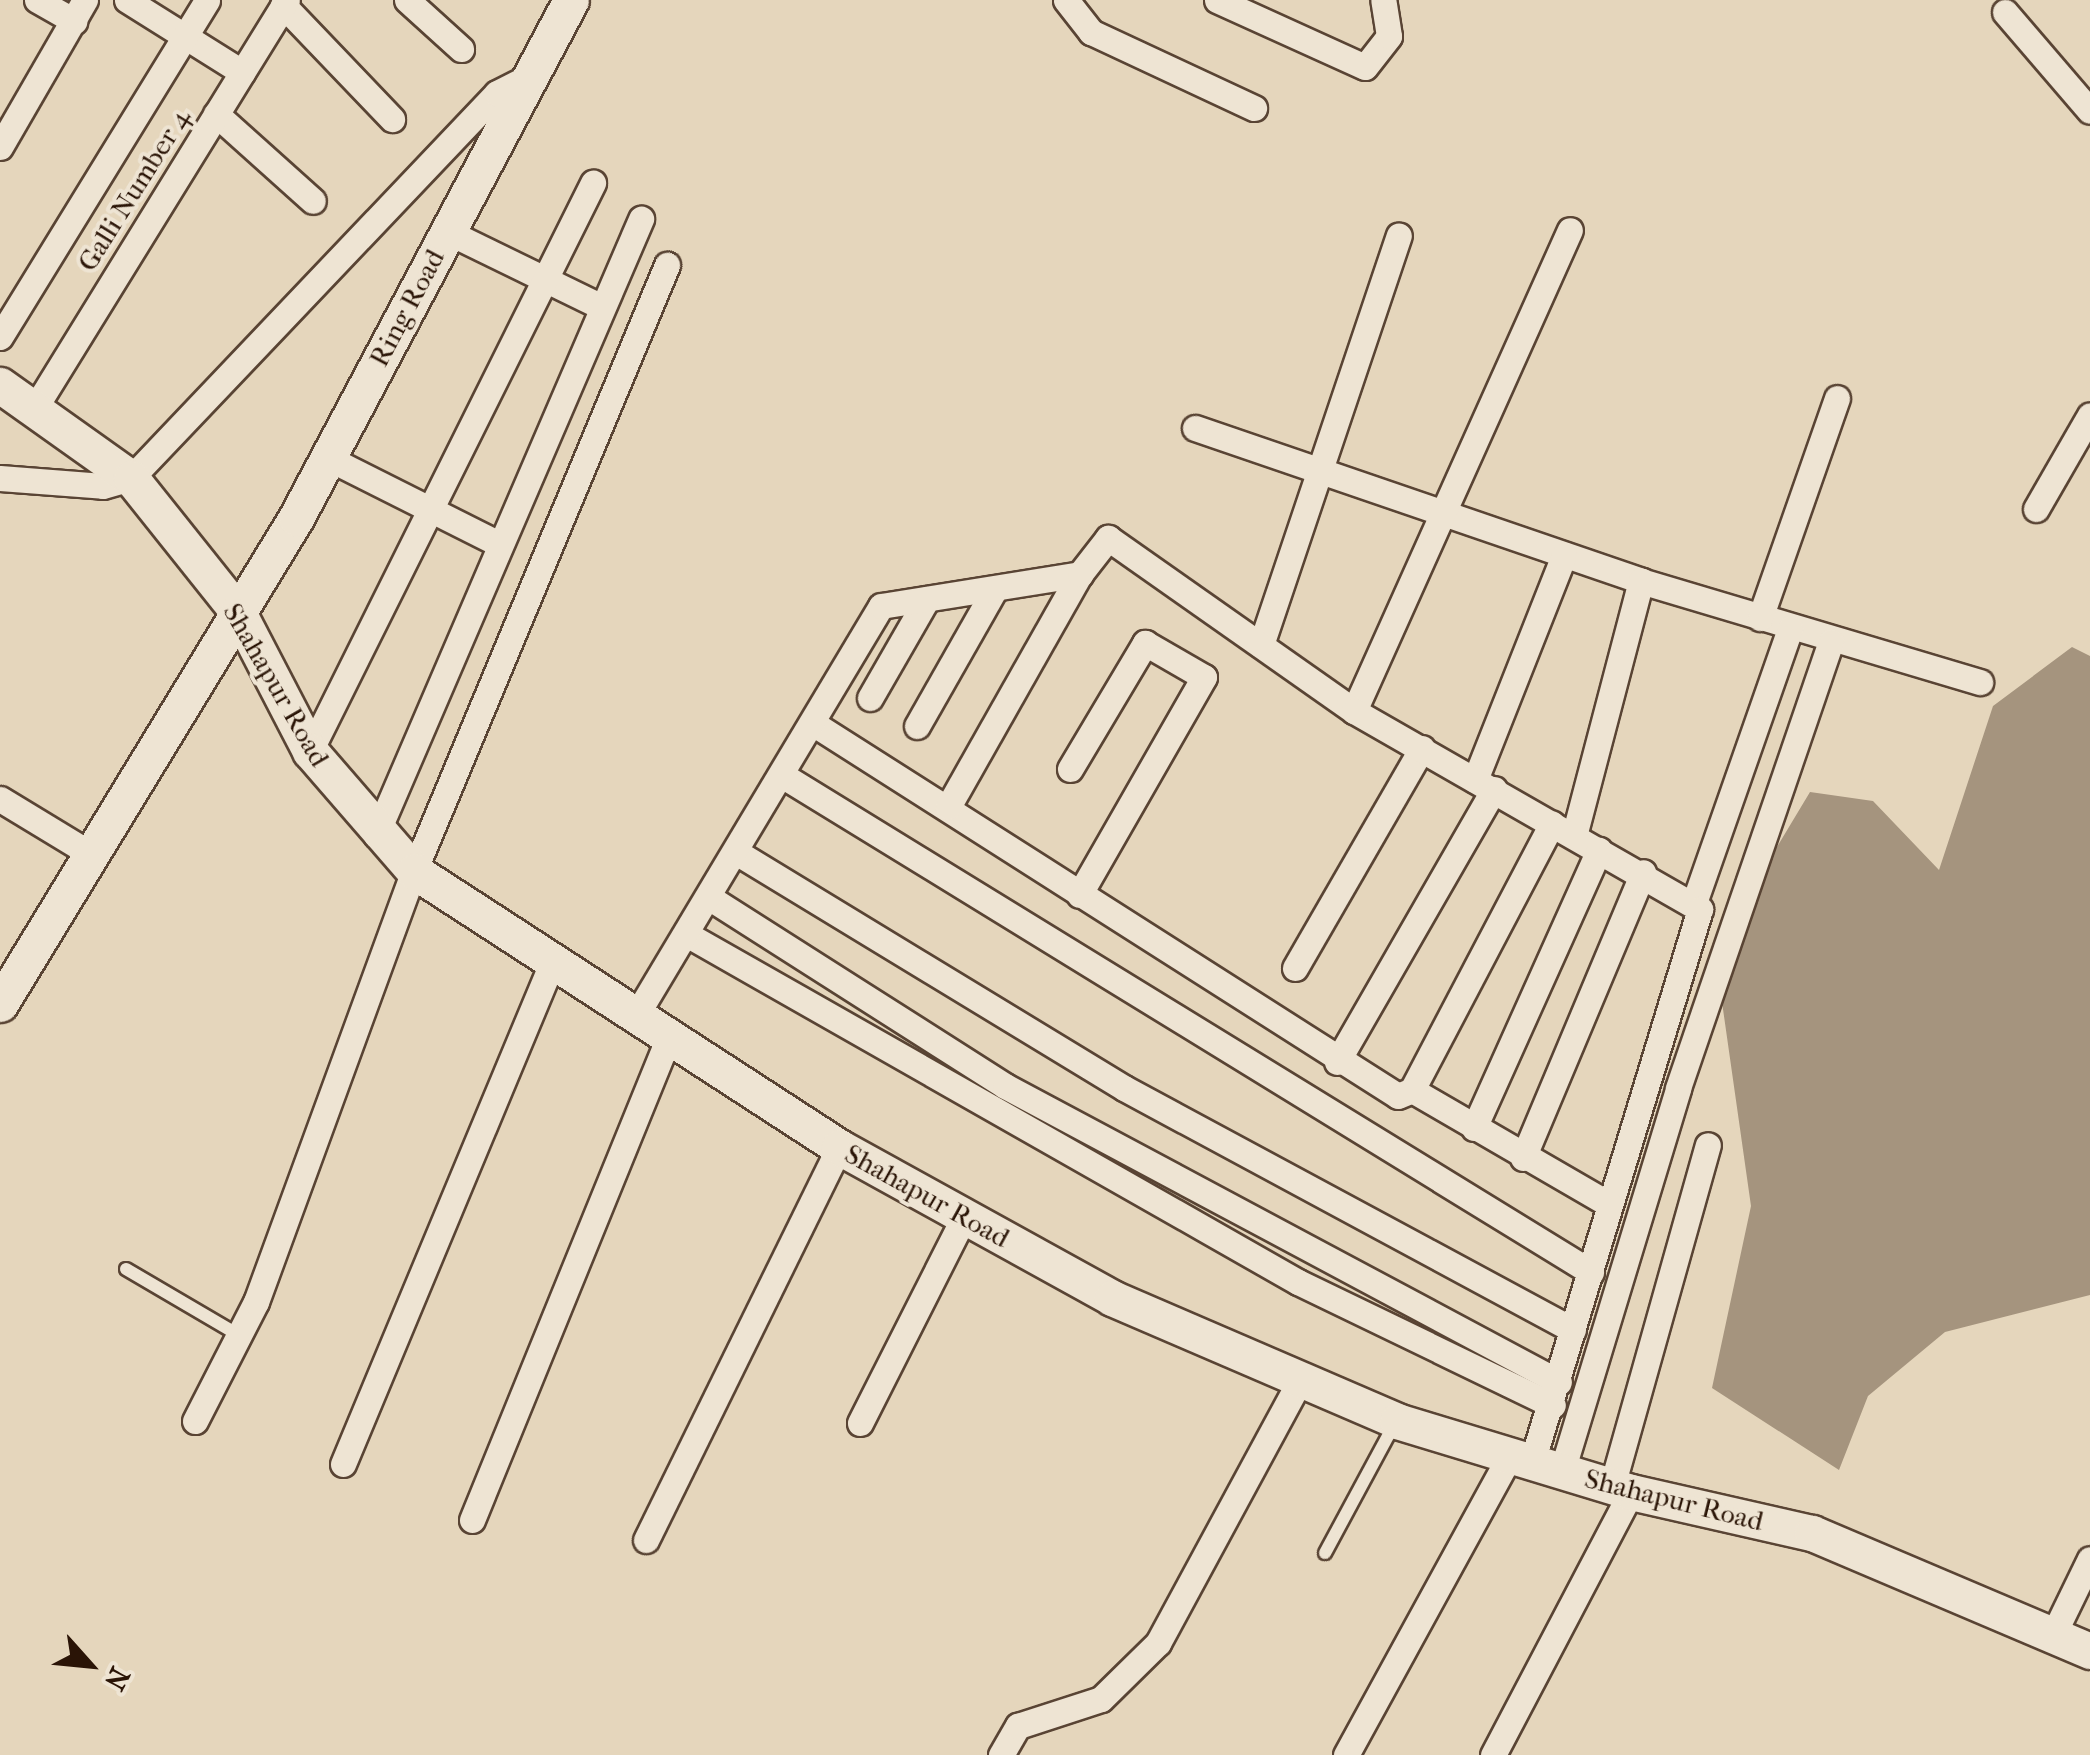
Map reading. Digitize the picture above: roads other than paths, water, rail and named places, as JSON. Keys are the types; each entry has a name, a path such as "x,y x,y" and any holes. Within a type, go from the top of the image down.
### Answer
{"main road":[{"name":"Ring Road","path":"0,1004 328,458 571,0"},
{"name":"Shahapur Road","path":"0,386 131,478 238,612 310,750 376,835 414,870 672,1032 839,1147 1112,1298 1396,1421 1621,1489 1845,1544 2090,1651"}],"street":[{"path":"0,147 79,10 38,0"},
{"path":"127,0 242,72"},
{"path":"0,337 207,0"},
{"path":"407,0 461,49"},
{"path":"1066,0 1091,32 1254,108"},
{"path":"1217,0 1366,67 1389,36 1383,0"},
{"path":"285,3 392,119"},
{"name":"Galli Number 4","path":"33,412 285,3"},
{"path":"2005,12 2090,111"},
{"path":"0,478 102,486 131,478 497,93 530,76"},
{"path":"216,114 313,201"},
{"path":"310,750 594,183"},
{"path":"376,835 600,306 642,219"},
{"path":"1354,711 1570,230"},
{"path":"448,232 600,306"},
{"path":"1261,645 1399,236"},
{"path":"195,1421 242,1337 414,870 667,264"},
{"path":"1760,618 1837,398"},
{"path":"2036,509 2090,415"},
{"path":"1195,428 1319,472 1444,508 1641,581 1831,641 1980,682"},
{"path":"328,458 499,544"},
{"path":"948,807 1080,574 1108,538 1354,711 1695,900"},
{"path":"1337,1062 1484,784 1564,555"},
{"path":"638,1012 785,777 860,629 881,606 993,592 1080,574"},
{"path":"814,724 948,807 1337,1062 1398,1096 1412,1090 1563,830 1641,581"},
{"path":"917,726 993,592"},
{"path":"870,698 927,599"},
{"path":"1535,1463 1610,1204 1700,920 1695,900 1790,628"},
{"path":"1346,1755 1535,1463 1678,1088 1831,641"},
{"path":"1070,770 1145,642 1204,676 1079,895"},
{"path":"1295,968 1422,748"},
{"path":"785,777 1591,1272"},
{"path":"0,799 88,852"},
{"path":"1474,1128 1600,850"},
{"path":"736,852 1124,1088 1572,1330"},
{"path":"1523,1158 1643,872"},
{"path":"710,898 958,1059 1556,1393"},
{"path":"688,934 1298,1282 1556,1393"},
{"path":"342,1464 554,958"},
{"path":"472,1520 672,1032"},
{"path":"1412,1090 1523,1158 1610,1204"},
{"path":"1493,1755 1621,1489 1708,1144"},
{"path":"646,1540 839,1147"},
{"path":"860,1424 964,1217"},
{"path":"1001,1755 1018,1726 1102,1698 1158,1643 1301,1380"},
{"path":"2054,1633 2090,1559"}],"lane":[{"path":"126,1269 242,1337"},
{"path":"1325,1553 1396,1421"}]}
